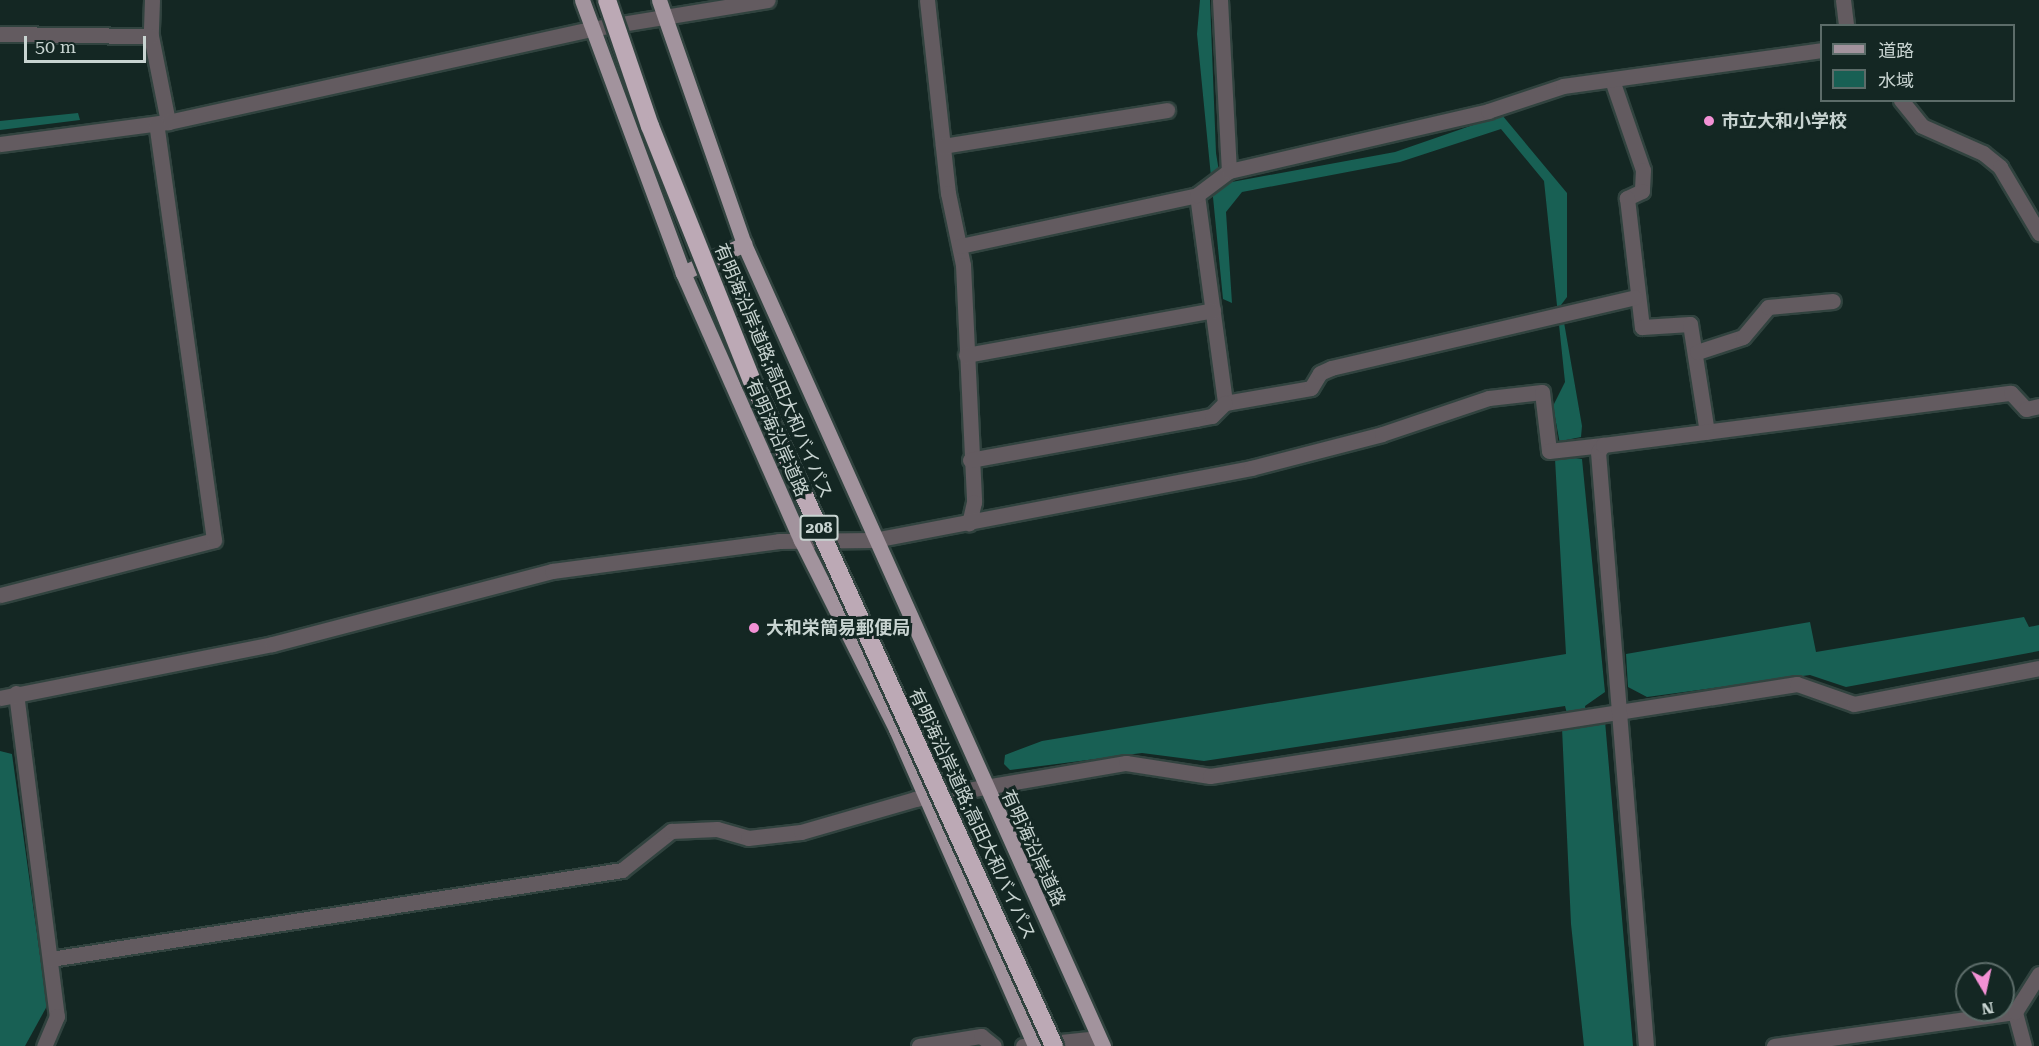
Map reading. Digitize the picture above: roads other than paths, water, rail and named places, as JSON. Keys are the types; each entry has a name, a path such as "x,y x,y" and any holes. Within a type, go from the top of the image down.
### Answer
{"highway":[{"name":"有明海沿岸道路;高田大和バイパス","path":"608,0 650,126 744,363 1054,1046"}],"main road":[{"name":"有明海沿岸道路","path":"582,0 683,273 801,540 896,729 924,801 1031,1045"},
{"name":"有明海沿岸道路","path":"659,0 744,244 984,787 1101,1042"},
{"path":"683,273 744,244"}],"street":[{"path":"0,595 214,540 151,36 152,0"},
{"path":"0,144 162,123 591,29 768,0"},
{"path":"927,0 943,146 960,246 974,501 969,523"},
{"path":"1220,0 1229,171"},
{"path":"1843,0 1846,24"},
{"path":"0,34 151,36"},
{"path":"960,246 1197,195 1229,171 1488,111 1563,86 1820,50"},
{"path":"1612,80 1643,170 1642,191 1627,198 1635,297 1642,327 1690,324 1697,352 1707,432"},
{"path":"1903,102 1922,126 1983,153 2000,167 2039,233"},
{"path":"943,146 1167,110"},
{"path":"1197,195 1225,403"},
{"path":"970,460 1212,416 1225,403 1311,388 1320,373 1331,368 1635,297"},
{"path":"1697,352 1743,337 1768,307 1833,301"},
{"path":"966,355 1213,310"},
{"path":"0,698 272,644 552,571 801,540 874,540 1251,468 1382,434 1489,398 1542,392 1549,451 2011,393 2026,409 2039,406"},
{"path":"1603,445 1597,462 1646,1046"},
{"path":"50,959 622,870 671,831 717,829 748,838 771,836 984,787 1126,763 1210,776 1618,710 1797,684 1854,704 2039,668"},
{"path":"16,693 57,1016 44,1046"},
{"path":"2024,1046 2015,1012 2039,974"},
{"path":"1774,1046 1955,1020"},
{"path":"919,1046 981,1036 994,1046"},
{"path":"1031,1045 1101,1042"}],"water":[{"path":"1200,0 1210,0 1216,153 1221,184 1395,152 1502,115 1567,193 1567,297 1561,305 1582,426 1581,437 1566,440 1568,457 1582,459 1605,692 1585,706 1587,718 1605,721 1633,1046 1584,1046 1571,924 1562,728 1570,725 1565,706 1204,761 1142,753 1010,770 1004,764 1005,755 1042,741 1566,654 1555,459 1562,455 1553,406 1565,382 1544,181 1501,129 1400,162 1242,192 1226,212 1232,303 1223,299 1197,34"},
{"path":"78,113 80,120 0,130 0,121"},
{"path":"2024,617 2029,627 2039,625 2039,651 1846,687 1810,675 1647,697 1628,687 1626,654 1810,622 1816,652"},
{"path":"0,751 12,754 47,1006 25,1046 0,1046"}],"place":[{"name":"市立大和小学校","path":"1709,121"},
{"name":"大和栄簡易郵便局","path":"754,628"}]}
